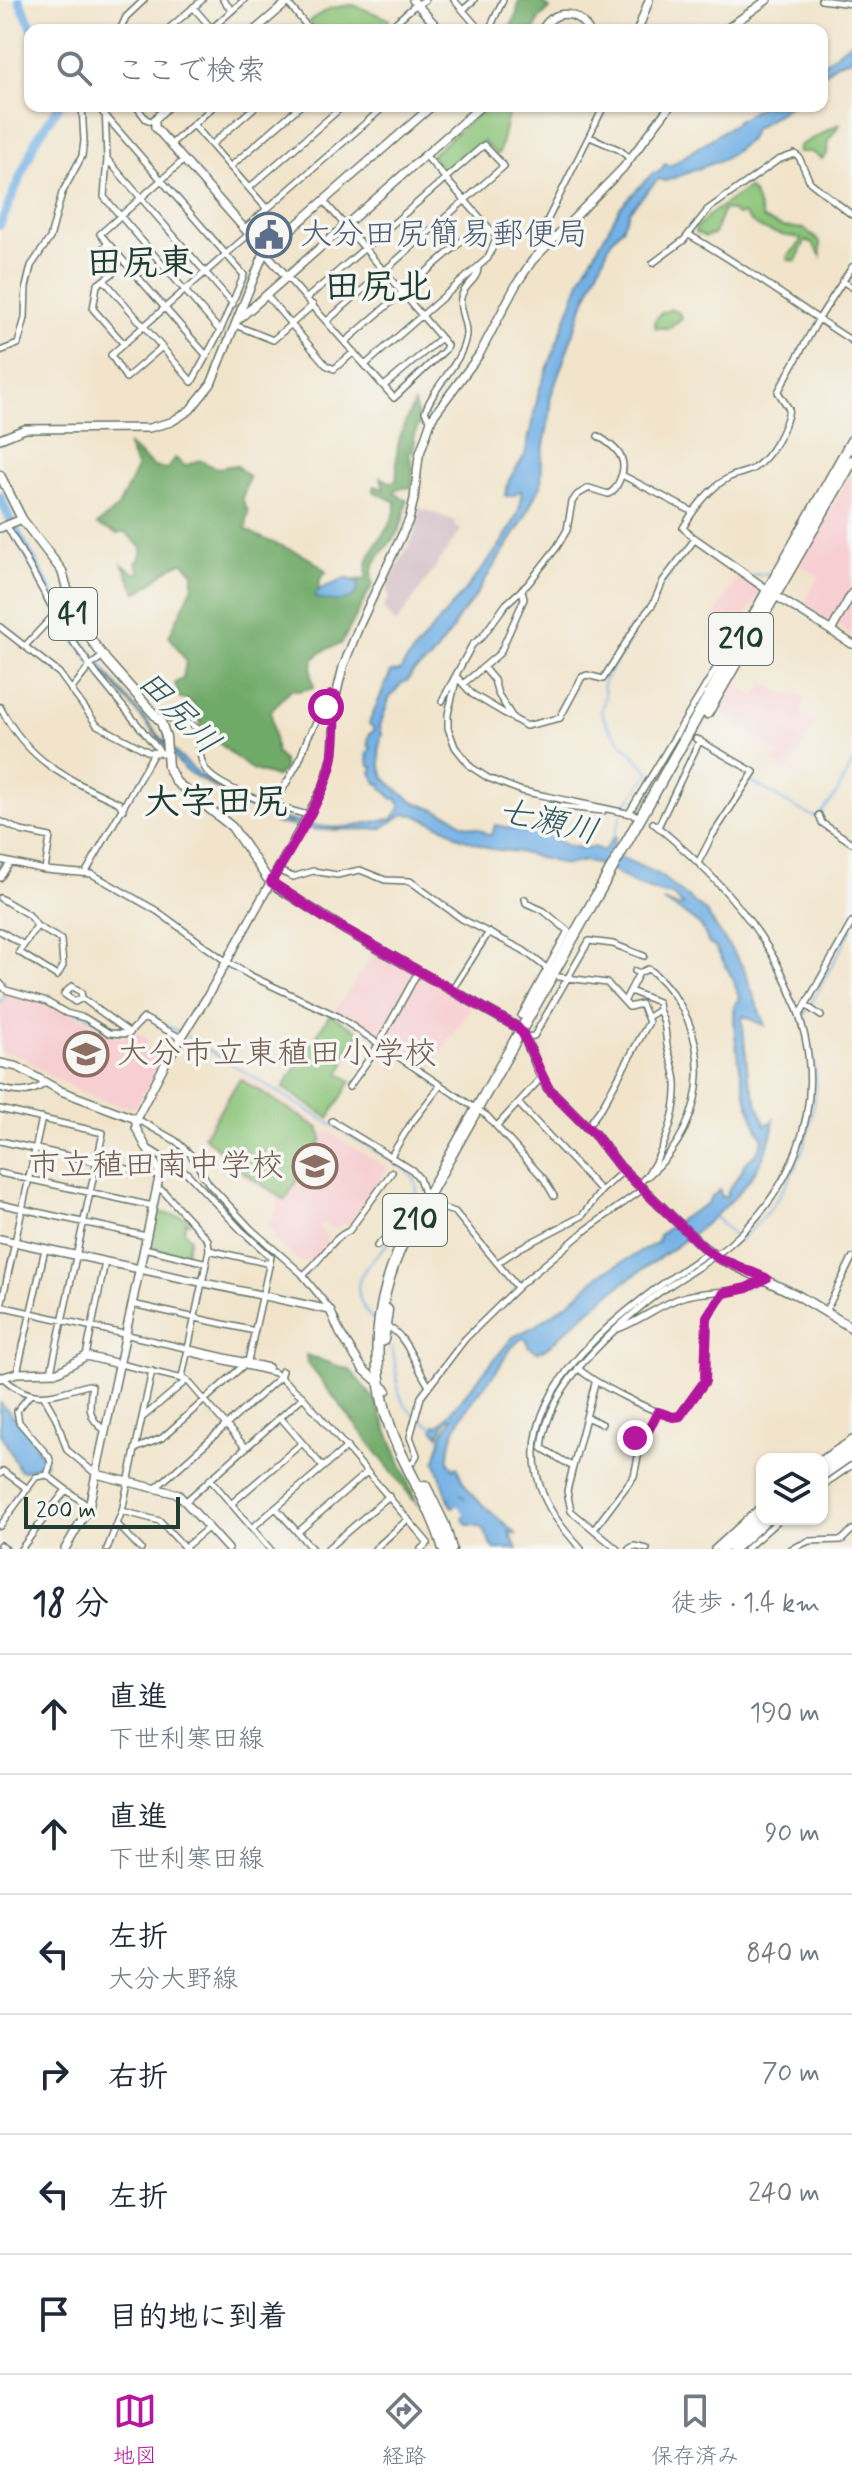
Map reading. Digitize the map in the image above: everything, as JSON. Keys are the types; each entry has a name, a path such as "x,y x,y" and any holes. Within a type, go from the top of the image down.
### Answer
{"highway":[{"name":"210","path":"632,838 852,441"},
{"name":"210","path":"451,1549 444,1525 413,1462 383,1387 383,1340 391,1288 399,1264 429,1203 729,659 852,461"},
{"name":"210","path":"429,1203 401,1229 381,1305 376,1346 390,1428 434,1520 444,1549"},
{"path":"828,1460 852,1442"},
{"path":"828,1471 852,1454"},
{"path":"722,1549 756,1518"},
{"path":"733,1549 759,1525"}],"main road":[{"name":"41","path":"0,475 11,524 57,563 66,580 67,608 100,658 157,717 165,730 165,755"},
{"path":"165,755 174,780 232,827 271,882 325,918 523,1034 548,1088 587,1127 623,1171 700,1244 712,1254 766,1278 852,1328"}],"street":[{"path":"123,24 144,0"},
{"path":"174,24 202,0"},
{"path":"223,0 232,10"},
{"path":"217,24 244,0"},
{"path":"454,0 475,24"},
{"path":"463,10 474,0"},
{"path":"492,24 503,0"},
{"path":"640,24 649,0"},
{"path":"732,24 755,4 767,0"},
{"path":"821,0 852,4"},
{"path":"262,24 288,1 305,24"},
{"path":"395,23 419,2 436,24"},
{"path":"193,7 207,24"},
{"path":"547,24 553,17 567,13 581,19 584,24"},
{"path":"0,351 18,344 25,318 31,266 50,238 62,193 79,163 84,145 82,112"},
{"path":"104,112 107,159 104,197 220,331"},
{"path":"104,280 192,382 220,331 244,275 106,112"},
{"path":"141,112 154,122 170,145 394,398 439,358 447,345 323,201"},
{"path":"154,122 163,112"},
{"path":"170,145 207,112"},
{"path":"211,145 249,112"},
{"path":"230,167 293,112"},
{"path":"249,188 334,112"},
{"path":"0,439 25,429 144,429 174,421 193,408 205,394 264,253 422,112"},
{"path":"235,325 265,294 474,112"},
{"path":"540,252 537,247 539,237 601,112"},
{"path":"65,1549 89,1507 159,1176 159,1169 135,1126 136,1119 322,791 332,762 336,696 345,661 409,520 419,456 431,421 479,355 516,285 540,252 631,159 666,112"},
{"path":"162,347 126,378 111,355 226,255 267,209 377,113"},
{"path":"193,124 267,209"},
{"path":"590,137 620,150 631,159"},
{"path":"307,298 484,145 504,166 327,321"},
{"path":"653,263 689,235 708,208 778,160 796,154 810,182 852,215"},
{"path":"365,365 488,258 497,237 425,155"},
{"path":"107,159 233,304"},
{"path":"184,160 100,234 207,356"},
{"path":"345,342 484,222"},
{"path":"689,235 735,260 852,341"},
{"path":"108,243 97,254 113,273 97,285 93,309 124,344"},
{"path":"431,421 425,412 434,390 451,369 463,343 466,330 460,299 477,276 478,267"},
{"path":"852,267 818,320 778,394 788,406 788,414 767,455 751,470 727,479 693,512 683,528 771,592 852,644"},
{"path":"842,281 852,287"},
{"path":"265,294 326,365 334,369 354,352"},
{"path":"235,325 273,340 313,305"},
{"path":"384,386 441,338"},
{"path":"442,701 472,645 561,541 577,495 589,488 612,494 624,464 620,454 598,436"},
{"path":"622,475 693,512"},
{"path":"11,524 55,615 90,666 165,755"},
{"path":"456,676 472,694 526,726 559,718 581,678 587,675 603,679 653,604 677,560 695,539"},
{"path":"463,684 500,653 525,597 522,589"},
{"path":"832,632 852,596"},
{"path":"25,646 55,615 67,608"},
{"path":"0,627 59,673 97,725 154,753 165,755"},
{"path":"71,690 100,658"},
{"path":"456,676 448,728 455,747 466,763 488,778 522,791 632,814 721,660 729,659"},
{"path":"484,668 494,680 498,694 514,719"},
{"path":"274,805 331,696 336,696"},
{"path":"0,707 12,729 55,772 119,803 123,810"},
{"path":"171,719 197,728 204,766 209,774 257,799 307,817"},
{"path":"573,1467 545,1452 542,1446 552,1411 566,1384 613,1331 758,1217 782,1183 800,1146 807,1121 807,1049 800,1015 778,966 739,907 698,863 656,825 698,740 754,772 698,863"},
{"path":"86,872 154,753"},
{"path":"547,805 592,812 608,810"},
{"path":"819,815 822,823 852,843"},
{"path":"0,821 21,831 50,837 45,870"},
{"path":"0,860 45,870 86,872 157,911 227,962 258,980 329,1012 379,1042 480,1111 547,1183 554,1196"},
{"path":"0,878 10,863"},
{"path":"277,870 293,877 313,871 337,875 360,870 385,880 407,880 462,919 525,951 557,975 607,983 629,1007 641,1004 648,1017 648,1026 602,1107 587,1127"},
{"path":"0,898 29,915 37,926 61,940 63,966 57,976 19,952 37,926"},
{"path":"525,899 526,903 544,911 568,931 557,975"},
{"path":"800,1015 852,922"},
{"path":"0,931 24,945"},
{"path":"452,990 489,932"},
{"path":"521,1016 589,941 617,945 644,956"},
{"path":"625,1000 637,972 648,969 653,972 676,1001 695,1043 700,1082 686,1127 667,1156 648,1176"},
{"path":"349,1087 379,1042 419,971"},
{"path":"0,983 6,990 47,1002 109,1033 123,1036 130,1033 144,1018 181,1038"},
{"path":"413,1462 417,1455 411,1434 421,1397 475,1327 517,1287 641,1187 648,1176 667,1134 676,1077 667,1045 667,1030 656,1000 630,991"},
{"path":"82,998 130,1033"},
{"path":"807,1006 821,1016"},
{"path":"648,1017 659,1010"},
{"path":"0,1063 18,1067 44,1084 136,1119 176,1141 191,1155 206,1180 235,1212 303,1275 330,1310 358,1362 383,1387"},
{"path":"497,1126 541,1078"},
{"path":"0,1088 31,1091 44,1084"},
{"path":"391,1156 440,1086"},
{"path":"518,1103 601,1191"},
{"path":"0,1109 103,1133 51,1372"},
{"path":"42,1118 0,1308 269,1367"},
{"path":"332,1121 417,1175 429,1203 455,1212 517,1287"},
{"path":"0,1141 159,1176"},
{"path":"135,1449 162,1438 206,1402 246,1363 272,1260 186,1172 147,1147"},
{"path":"497,1263 582,1216 601,1191 623,1171"},
{"path":"303,1275 316,1266 338,1236 349,1231 392,1172"},
{"path":"0,1173 153,1206"},
{"path":"142,1418 184,1379 209,1250 208,1240 163,1191 156,1188"},
{"path":"0,1204 146,1236"},
{"path":"377,1246 401,1229 402,1214"},
{"path":"0,1239 330,1310"},
{"path":"144,1248 207,1263"},
{"path":"17,1373 45,1249"},
{"path":"209,1250 270,1264"},
{"path":"581,1549 551,1512 538,1479 536,1439 547,1404 564,1373 588,1346 638,1302 712,1254"},
{"path":"826,1312 852,1258"},
{"path":"86,1356 105,1262"},
{"path":"613,1331 671,1301 691,1295 747,1288 766,1278"},
{"path":"578,1368 595,1383 658,1412 678,1417 705,1381 707,1317 724,1293"},
{"path":"132,1304 255,1331"},
{"path":"385,1327 401,1335 429,1386"},
{"path":"1,1376 51,1372 67,1368 86,1356 184,1379 246,1448"},
{"path":"246,1363 281,1374 303,1397 428,1543 421,1549"},
{"path":"107,1549 122,1511 152,1371"},
{"path":"157,1487 281,1374"},
{"path":"1,1376 29,1396 44,1397 92,1386 91,1418 105,1430"},
{"path":"595,1383 567,1491 574,1515 595,1528 617,1549"},
{"path":"29,1396 17,1411 19,1422 49,1457 51,1463 47,1475"},
{"path":"44,1397 56,1418 67,1450 96,1474 178,1494 228,1549"},
{"path":"186,1501 303,1397"},
{"path":"595,1528 633,1478 644,1438 658,1412"},
{"path":"280,1417 323,1467"},
{"path":"588,1418 602,1424"},
{"path":"629,1436 644,1438"},
{"path":"828,1455 852,1442"},
{"path":"231,1504 302,1443"},
{"path":"252,1528 347,1447"},
{"path":"828,1482 852,1465"},
{"path":"0,1474 3,1471 28,1489"},
{"path":"298,1532 367,1472"},
{"path":"0,1526 36,1477 47,1475"},
{"path":"47,1475 89,1507"},
{"path":"210,1479 270,1549"},
{"path":"21,1549 65,1491"},
{"path":"332,1548 389,1496"},
{"path":"276,1508 312,1549"},
{"path":"714,1549 756,1510"},
{"path":"122,1511 160,1521 184,1549 209,1527"},
{"path":"375,1549 408,1519"},
{"path":"118,1525 141,1549"},
{"path":"746,1549 773,1525"},
{"path":"791,1549 809,1541 842,1540 852,1530"},
{"path":"0,1545 6,1549"},
{"path":"629,1549 634,1546 647,1549"}],"shaded area":[{"path":"852,472 852,637 802,606 819,577 800,565"},
{"path":"420,508 456,521 454,525 461,530 396,624 383,608 389,598 387,584 414,536"},
{"path":"738,575 760,592 735,637 712,621"},
{"path":"738,670 744,671 736,685 755,696 765,683 780,692 806,697 801,712 816,723 788,771 774,763 779,754 717,708"},
{"path":"377,950 472,1005 430,1070 334,1011"},
{"name":"大分市立東稙田小学校","path":"7,992 39,1000 88,1021 108,1035 124,1038 135,1032 148,1039 144,1047 164,1057 136,1106 128,1108 74,1090 23,1057 0,1050 0,1004"},
{"path":"243,1076 322,1127 320,1131 325,1134 327,1131 388,1168 348,1224 334,1229 323,1222 319,1228 328,1238 317,1256 307,1262 302,1263 272,1239 275,1234 268,1227 278,1205 277,1197 249,1181 200,1134 239,1077"}],"green space":[{"path":"519,0 540,0 550,9 537,24 512,24"},
{"path":"353,5 389,19 389,22 311,24 309,21 331,8"},
{"path":"480,112 509,112 497,155 483,141 444,173 431,155"},
{"path":"841,123 828,141 827,154 822,159 811,152 798,152 799,146"},
{"path":"748,188 754,194 763,219 783,227 805,229 820,242 821,256 812,243 805,241 796,261 788,260 801,238 770,232 755,225 744,214 737,215 730,210 724,209 714,234 705,237 695,232 709,215"},
{"path":"671,309 682,318 670,328 656,328 654,322 661,313"},
{"path":"414,404 420,422 413,438 413,451 409,453 413,468 412,487 396,489 395,493 407,501 401,525 375,563 373,584 341,644 325,650 312,663 314,687 299,691 291,689 271,711 276,753 283,761 284,769 276,777 251,769 203,729 193,703 179,697 175,683 183,679 186,661 169,636 193,586 193,573 184,562 177,564 136,593 123,565 135,573 141,573 136,563 142,548 125,532 117,534 97,525 118,507 137,468 127,444 154,467 167,469 175,458 185,466 199,460 216,468 236,465 249,477 242,499 248,511 246,529 308,558 326,572 320,579 317,595 358,582 355,580 366,579 368,560 393,518 396,502 373,491 375,486 384,489 381,477 390,482 396,481 399,441"},
{"path":"330,1014 360,1032 339,1073 351,1081 329,1118 283,1088"},
{"path":"240,1079 318,1128 322,1139 285,1200 243,1172 204,1136"},
{"path":"156,1212 184,1217 190,1223 185,1223 184,1231 190,1238 185,1256 147,1245"},
{"path":"306,1355 350,1370 375,1400 418,1506 307,1362"}],"water":[{"path":"852,41 852,59 837,63 828,71 828,60"},
{"path":"752,112 781,112 754,129 748,141 724,159 666,181 658,179 630,210 622,228 611,241 585,300 550,399 541,486 521,524 453,629 430,660 413,672 389,699 380,726 380,764 384,777 414,802 453,816 461,824 489,835 495,825 530,830 551,836 565,845 604,851 614,836 613,854 658,874 705,911 743,967 765,1026 744,1016 742,1018 748,1076 765,1125 772,1122 774,1117 769,1145 756,1170 717,1214 602,1299 547,1348 538,1352 528,1346 527,1339 518,1341 471,1403 452,1436 449,1462 454,1469 457,1467 482,1505 517,1535 509,1532 517,1549 494,1549 482,1528 467,1525 463,1519 467,1509 461,1494 460,1500 451,1506 435,1461 442,1435 453,1417 447,1420 439,1435 433,1429 435,1425 439,1426 513,1337 571,1301 599,1275 658,1242 659,1235 708,1203 720,1190 721,1197 726,1197 744,1164 757,1153 763,1139 751,1111 741,1073 734,1018 735,1004 740,1000 733,979 715,947 709,944 702,927 663,901 684,906 671,894 633,883 607,867 584,861 566,865 518,852 491,849 415,815 404,814 381,829 318,830 274,823 293,824 247,807 185,770 116,687 94,666 98,664 104,670 174,751 225,793 288,820 326,827 392,819 401,807 396,798 393,799 382,788 381,783 378,784 371,773 373,767 369,766 369,735 375,729 369,724 371,718 391,672 400,671 493,555 509,530 519,508 521,490 513,496 505,496 509,480 525,455 539,391 582,276 621,206 653,173 659,172 665,164 670,166"},
{"path":"345,578 358,582 354,595 335,601 314,597 320,589"},
{"path":"0,1403 26,1429 46,1464 23,1471 19,1469 0,1432"}],"waterway":[{"name":"田尻川","path":"19,0 30,24"},
{"name":"田尻川","path":"0,225 36,140 55,112"},
{"name":"田尻川","path":"0,496 67,624 100,669"},
{"path":"690,549 697,546 742,576"},
{"path":"664,584 672,573"},
{"path":"752,575 771,574"},
{"path":"623,809 650,773 617,737 601,712 605,695 603,683 632,637"},
{"path":"751,782 817,817 834,798 852,764"},
{"path":"614,836 621,815"},
{"path":"663,824 671,835"},
{"path":"715,1217 739,1241 767,1213 788,1182 809,1129 816,1091 815,1067 804,1017 852,928"},
{"path":"10,989 46,997 114,1031"},
{"path":"0,1002 6,993"},
{"path":"148,1017 182,1033"},
{"path":"128,1029 138,1020"},
{"path":"187,1037 405,1169 415,1180 417,1192 410,1211 396,1234 361,1275 359,1295 372,1319"},
{"path":"392,1347 403,1402 420,1419 435,1428"},
{"name":"七瀬川","path":"451,1491 472,1516"}],"place":[{"name":"大分田尻簡易郵便局","path":"269,235"},
{"name":"大分市立東稙田小学校","path":"86,1054"},
{"name":"市立稙田南中学校","path":"315,1166"}],"district":[{"name":"田尻東","path":"140,264"},
{"name":"田尻北","path":"378,288"},
{"name":"大字田尻","path":"216,803"}],"route":[{"path":"326,707 331,695 336,696 334,747 329,773 271,882 325,918 517,1027 525,1037 545,1085 596,1136 620,1167 705,1249 718,1258 766,1278 747,1288 724,1293 717,1301 707,1317 706,1379 680,1416 658,1412 644,1438 635,1438"}]}
